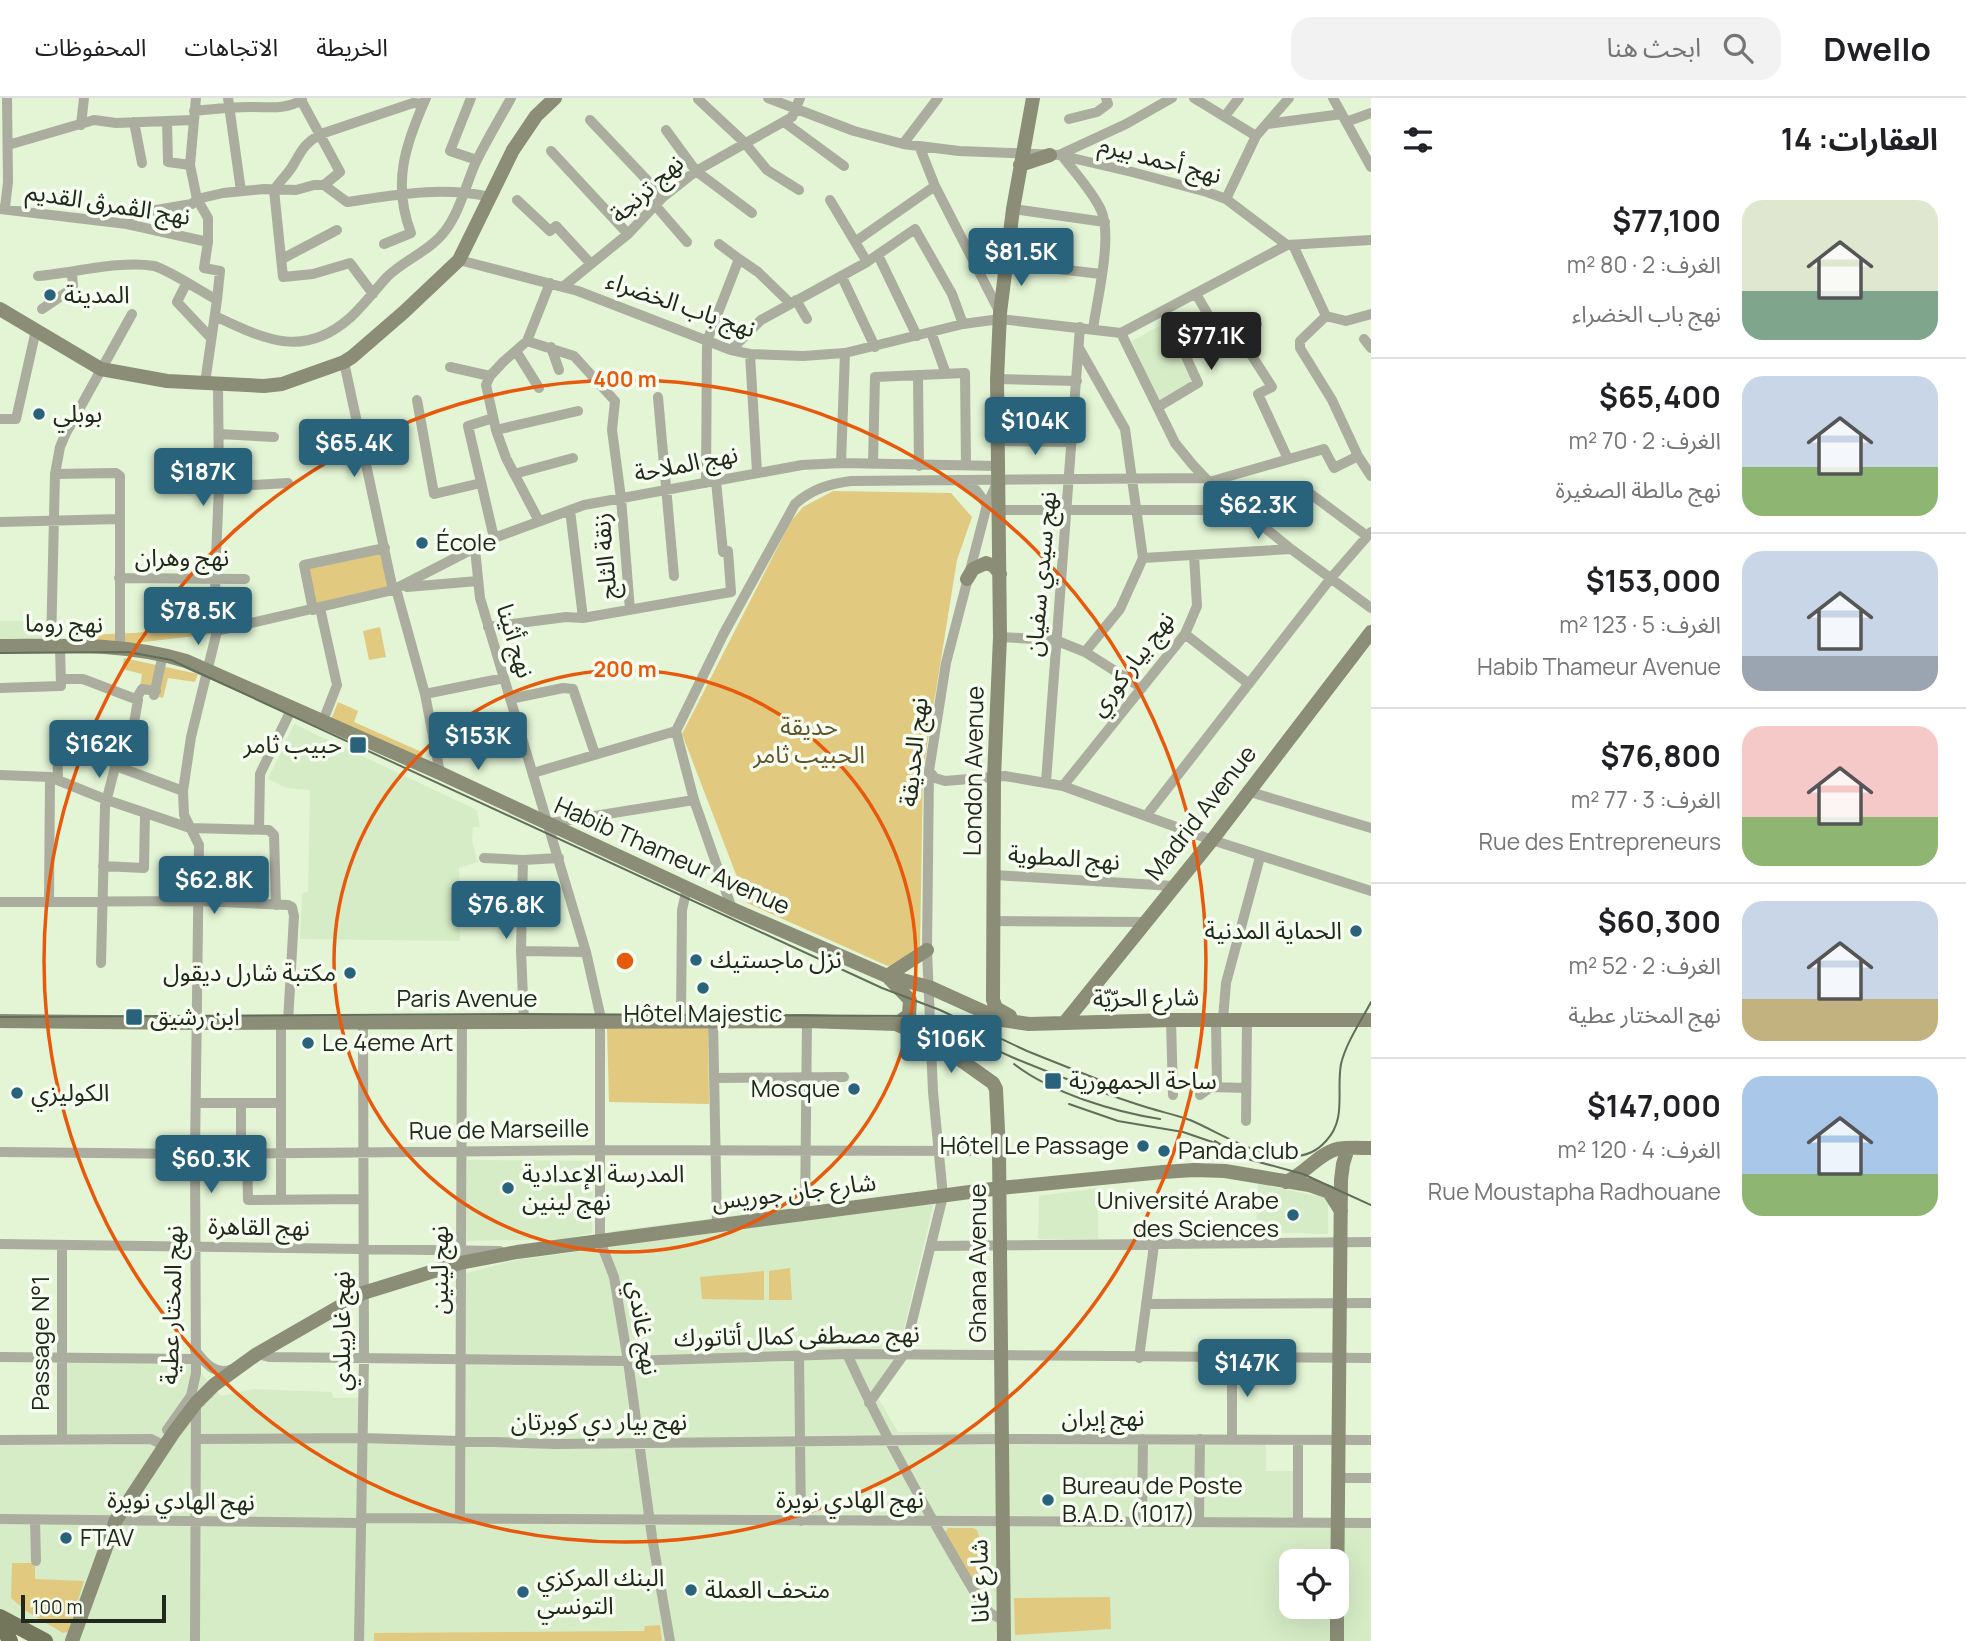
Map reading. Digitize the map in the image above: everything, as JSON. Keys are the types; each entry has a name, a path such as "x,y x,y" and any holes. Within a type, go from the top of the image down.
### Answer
{"main road":[{"path":"0,309 101,369 139,377 264,386 282,384 344,362 404,312 459,260 521,139 536,116 555,98"},
{"name":"London Avenue","path":"1033,98 1013,209 1000,316 999,472 993,508 1000,574 994,777 993,999 996,1008 1004,1015 1048,1023"},
{"path":"1023,152 1057,155"},
{"path":"1023,152 1057,155"},
{"path":"967,579 973,569 986,563 994,566 1000,574"},
{"name":"Madrid Avenue","path":"1066,1021 1212,841 1247,791 1371,632"},
{"name":"نهج روما","path":"0,646 120,648 163,654 208,671"},
{"name":"Habib Thameur Avenue","path":"208,671 440,773 732,909 887,976 929,987"},
{"path":"896,1024 909,1015 912,1007 909,996 887,976 927,950"},
{"name":"شارع الحرّيّة","path":"929,987 1002,1020 1029,1024 1066,1021 1370,1019"},
{"name":"Paris Avenue","path":"0,1021 807,1021 896,1024 931,1039"},
{"name":"Ghana Avenue","path":"931,1039 993,1083 996,1089 1000,1188 1003,1520"},
{"path":"1338,1549 1339,1302 1343,1164 1346,1148"},
{"path":"1286,1182 1303,1174 1325,1154 1346,1148 1371,1148"},
{"name":"شارع جان جوريس","path":"72,1641 116,1520 145,1472 196,1403 236,1367 363,1293 460,1256 517,1252 1000,1188 1194,1170 1225,1171 1309,1185 1329,1192 1341,1211"},
{"name":"شارع غانا","path":"1003,1520 1004,1641"},
{"path":"0,1619 10,1641"},
{"path":"0,1619 45,1641"},
{"path":"1336,1641 1337,1619"}],"street":[{"path":"2,208 8,145 4,134 6,98"},
{"path":"81,125 84,98"},
{"path":"195,98 190,166 197,199 208,218 208,242"},
{"path":"471,98 450,151 477,160"},
{"path":"215,316 280,341 301,343 329,335 353,316 396,268 443,234 477,160 511,98"},
{"path":"768,98 853,131 920,148 1023,152"},
{"name":"نهج ترنجة","path":"564,286 628,234 663,197 696,171 792,117 800,98"},
{"path":"903,144 938,98"},
{"path":"1069,119 1097,113 1108,104 1106,98"},
{"path":"1093,329 1106,241 1105,222 1093,197 1057,155 1126,124 1172,98"},
{"path":"1194,98 1255,136"},
{"path":"1225,116 1239,98"},
{"path":"1226,199 1255,136 1289,98"},
{"path":"1333,98 1370,163"},
{"path":"8,145 94,120 167,121 193,116 229,103 278,109 293,106 301,99 340,172 324,185"},
{"path":"698,99 744,142 767,170 799,190"},
{"path":"373,294 350,263 313,274 283,278 274,190 308,142 321,134 425,101"},
{"path":"384,244 411,233 402,210 403,165 425,101"},
{"path":"229,103 241,191"},
{"path":"1267,124 1344,118 1371,113"},
{"path":"590,120 663,197"},
{"path":"167,121 168,162 190,166"},
{"path":"134,122 142,163"},
{"path":"784,122 844,166"},
{"path":"666,130 696,171 752,213"},
{"path":"920,148 935,186 1000,316"},
{"path":"551,151 628,234"},
{"name":"نهج أحمد بيرم","path":"1057,155 1132,172 1226,199 1290,245"},
{"path":"127,224 132,214 192,204 197,199 241,191 296,190 314,184 324,185 347,202 401,194 464,191 489,197"},
{"path":"856,241 935,186"},
{"path":"517,200 550,231 556,226 591,264"},
{"path":"830,200 867,262"},
{"path":"655,205 687,242"},
{"name":"نهج الڨمرڨ القديم","path":"2,208 127,224 208,242"},
{"path":"1013,209 1105,222"},
{"path":"731,350 761,320 867,262 916,229 952,294 963,324"},
{"path":"282,259 337,230"},
{"path":"1371,240 1290,245 1121,333 1175,443 1207,480 1291,549 1371,608"},
{"name":"نهج المختار عطية","path":"145,1472 159,1443 191,1396 195,1385 199,845 184,815 183,791 191,737 217,631 215,580 219,434 212,383 210,337 220,271 204,268 208,242"},
{"path":"719,244 793,301 807,319"},
{"path":"1290,245 1326,316 1346,321 1371,314"},
{"path":"878,255 917,336"},
{"path":"488,627 566,617 583,618 731,592 728,551 723,552 711,482 707,341 739,259"},
{"name":"نهج باب الخضراء","path":"459,260 564,286 731,350 750,354 803,356 845,353 1000,316 1121,333"},
{"path":"1006,263 1101,274"},
{"path":"38,276 114,265 156,266 217,300"},
{"path":"42,309 73,288 72,273"},
{"path":"842,276 875,347"},
{"path":"539,521 514,474 496,430 486,385 490,376 527,341 550,283"},
{"path":"186,284 177,302 210,337"},
{"path":"1196,294 1218,335 1257,324"},
{"path":"1158,407 1198,383 1165,311"},
{"path":"0,688 61,686 56,646 53,520 55,474 63,440 132,314"},
{"path":"1326,316 1300,341 1300,348 1332,400 1358,456 1371,476"},
{"name":"نهج سيدي سفيان","path":"1046,782 1080,327"},
{"path":"0,419 16,419 36,330"},
{"path":"1236,331 1272,387 1258,394 1288,460"},
{"path":"931,332 946,374"},
{"name":"زنقة الثلج","path":"527,341 574,356 615,401 612,430 621,498 630,610"},
{"path":"551,347 559,370"},
{"path":"1079,348 1122,423 1143,558 1120,609 1085,652"},
{"path":"516,351 539,388"},
{"path":"841,463 845,353"},
{"path":"750,354 757,472"},
{"path":"344,362 385,548 425,694 440,773"},
{"path":"450,367 490,376"},
{"path":"873,464 875,377 965,373 966,465"},
{"path":"918,375 919,466"},
{"path":"998,379 1077,382"},
{"path":"657,397 674,576"},
{"path":"417,400 435,494 481,483"},
{"path":"496,430 578,411"},
{"path":"999,411 1074,414"},
{"path":"493,418 468,426 494,538"},
{"path":"219,434 274,438"},
{"path":"999,441 1072,442"},
{"path":"732,909 694,800 676,731 723,635 788,515 806,494 822,487 851,481 956,481 999,472 1070,478 1207,480 1324,449 1334,468 1358,456"},
{"path":"514,474 573,458"},
{"name":"نهج الملاحة","path":"396,589 494,538 539,521 570,510 666,489 802,465 841,463 966,465 999,472"},
{"path":"55,474 119,474 120,648"},
{"path":"956,481 976,489 993,508 1246,510"},
{"path":"219,486 288,483"},
{"path":"1146,816 1331,578 1369,534 1300,486"},
{"name":"نهج الحديقة","path":"904,1354 943,1196 938,1152 927,950 929,771 946,663 967,579 993,508"},
{"path":"570,510 583,618"},
{"path":"0,522 119,519"},
{"path":"323,722 337,685 304,565 385,548"},
{"name":"نهج أثينا","path":"475,549 478,581 488,627 586,952"},
{"path":"1143,558 1291,549"},
{"name":"نهج بيار كوري","path":"1063,786 1185,634 1198,607 1194,555"},
{"name":"نهج وهران","path":"119,578 245,579"},
{"path":"217,631 396,589 478,581"},
{"path":"1185,634 1249,684"},
{"path":"1000,637 1055,640 1085,652 1142,688"},
{"path":"134,723 136,699 142,689 155,693 163,654"},
{"path":"425,694 504,677"},
{"path":"61,679 83,679 136,699"},
{"path":"510,699 563,688 573,689 595,754"},
{"path":"259,829 260,774 292,708"},
{"path":"434,744 519,727"},
{"path":"533,773 676,731"},
{"path":"49,902 57,741 122,740 107,800 101,903 101,962"},
{"path":"116,766 183,791"},
{"path":"929,771 934,778 945,781 1013,776 1063,786 1212,841 1371,891"},
{"path":"0,775 54,778 145,814 190,828 269,830 274,835 276,905"},
{"path":"1247,791 1371,828"},
{"path":"547,824 694,800"},
{"path":"103,866 144,868 145,814"},
{"path":"1217,1087 1219,1020 1228,972 1260,857"},
{"path":"484,858 559,858"},
{"path":"523,860 521,951 524,1021"},
{"name":"نهج المطوية","path":"995,875 1173,886"},
{"path":"681,1022 682,910 687,888"},
{"path":"0,902 199,901 292,907 294,916 280,1103 281,1200"},
{"path":"995,921 1145,922"},
{"path":"521,951 586,952"},
{"name":"نهج غاندي","path":"586,952 600,1022 600,1241 614,1277 670,1641"},
{"path":"1171,1020 1173,1095"},
{"path":"1246,1121 1247,1020"},
{"name":"نهج لينين","path":"460,1519 462,1021"},
{"path":"805,1213 807,1021"},
{"name":"نهج غاريبلدي","path":"359,1641 364,1359 363,1022"},
{"path":"713,1022 717,1225"},
{"path":"715,1078 844,1077"},
{"path":"1200,1095 1209,1087 1247,1088"},
{"path":"196,1103 280,1103"},
{"path":"241,1103 248,1200 363,1199"},
{"name":"Rue de Marseille","path":"0,1152 195,1154 600,1150 999,1151"},
{"path":"931,1246 1371,1242"},
{"name":"نهج القاهرة","path":"0,1244 362,1250 460,1256"},
{"path":"1139,1357 1154,1245"},
{"name":"Passage N°1","path":"62,1246 62,1440"},
{"path":"1146,1304 1371,1303"},
{"name":"نهج مصطفى كمال أتاتورك","path":"257,1354 269,1357 364,1359 628,1361 847,1354 1371,1358"},
{"path":"847,1354 869,1403 933,1522 981,1603 990,1613 1004,1621"},
{"path":"869,1403 904,1354"},
{"path":"0,1357 195,1355 218,1371 236,1367"},
{"path":"799,1356 801,1521"},
{"path":"1232,1359 1232,1440"},
{"name":"نهج المختار عطية","path":"195,1641 196,1403"},
{"name":"نهج بيار دي كوبرتان","path":"196,1439 362,1438 639,1444 1002,1439"},
{"path":"0,1440 151,1439 159,1443"},
{"name":"نهج إيران","path":"1002,1439 1371,1440"},
{"path":"1142,1520 1143,1439"},
{"path":"1199,1520 1200,1440"},
{"path":"1298,1441 1298,1521"},
{"path":"1338,1478 1371,1478"},
{"name":"نهج الهادي نويرة","path":"0,1519 197,1522 460,1519 933,1522 1199,1520 1371,1523"},
{"path":"36,1520 36,1561"}],"shaded area":[{"path":"1165,323 1167,337 1195,384 1158,403 1132,341"},
{"path":"0,621 50,621 61,650 0,650"},
{"path":"294,724 477,810 480,827 473,827 472,840 478,862 459,868 460,941 300,939 302,893 308,892 310,790 286,788 268,779"},
{"name":"المدرسة الإعدادية نهج لينين","path":"467,1160 593,1161 592,1233 565,1239 467,1241"},
{"name":"Université Arabe des Sciences","path":"1258,1184 1328,1198 1328,1234 1256,1232"},
{"path":"1098,1188 1098,1239 1038,1239 1039,1196"},
{"path":"937,1190 898,1354 873,1389 898,1432 992,1432 992,1442 1266,1443 1266,1471 1298,1471 1298,1526 1371,1527 1371,1641 54,1641 0,1608 0,1445 64,1445 65,1361 192,1363 221,1396 254,1389 332,1392 333,1398 367,1398 367,1435 464,1437 466,1273 517,1260 614,1247 612,1231"}],"green space":[{"name":"حديقة الحبيب ثامر","path":"833,491 951,493 972,517 957,560 923,771 920,948 890,967 747,903 682,734 791,521 803,507"},
{"path":"383,551 392,591 315,607 307,567"},
{"path":"211,625 212,634 135,643 83,644 83,635"},
{"path":"380,627 386,657 369,660 363,631"},
{"path":"124,658 198,674 195,682 168,678 163,698 139,692 142,674 122,669"},
{"path":"338,702 358,711 354,722 424,753 420,762 330,722"},
{"path":"708,1027 709,1104 609,1102 607,1028"},
{"path":"790,1268 792,1300 769,1300 769,1271"},
{"path":"764,1271 764,1300 702,1299 700,1277"},
{"path":"948,1528 977,1530 980,1592 975,1592 944,1534"},
{"path":"12,1563 35,1563 35,1579 84,1581 68,1632 63,1633 26,1611 11,1598"},
{"path":"1110,1597 1111,1629 1015,1635 1014,1598"},
{"path":"660,1625 662,1641 374,1641 374,1633 644,1631 645,1626"}],"tram line":[{"path":"0,653 128,652 171,660 882,988 940,1010 1027,1051 1102,1081"},
{"path":"0,1017 523,1014 917,1016 955,1029 1002,1053 1081,1084 1190,1120 1253,1149 1280,1156 1294,1156 1316,1150 1332,1132 1339,1114 1343,1056 1371,1002"},
{"path":"1014,1064 1046,1084 1084,1100 1123,1112 1160,1119"},
{"path":"1069,1104 1118,1121 1183,1132 1224,1146"},
{"path":"1215,1141 1244,1158 1303,1174 1371,1205"}],"place":[{"name":"المدينة","path":"50,295"},
{"name":"بوبلي","path":"39,414"},
{"name":"École","path":"422,543"},
{"name":"حبيب ثامر","path":"358,745"},
{"name":"الحماية المدنية","path":"1356,931"},
{"name":"نزل ماجستيك","path":"696,960"},
{"name":"مكتبة شارل ديقول","path":"350,973"},
{"name":"Hôtel Majestic","path":"703,988"},
{"name":"ابن رشيق","path":"134,1017"},
{"name":"Le 4eme Art","path":"308,1043"},
{"name":"ساحة الجمهورية","path":"1053,1081"},
{"name":"Mosque","path":"854,1089"},
{"name":"الكوليزي","path":"17,1093"},
{"name":"Hôtel Le Passage","path":"1143,1146"},
{"name":"Panda club","path":"1164,1151"},
{"name":"المدرسة الإعدادية نهج لينين","path":"508,1188"},
{"name":"Université Arabe des Sciences","path":"1293,1215"},
{"name":"Bureau de Poste B.A.D. (1017)","path":"1048,1500"},
{"name":"FTAV","path":"66,1538"},
{"name":"متحف العملة","path":"691,1590"},
{"name":"البنك المركزي التونسي","path":"523,1592"}]}
